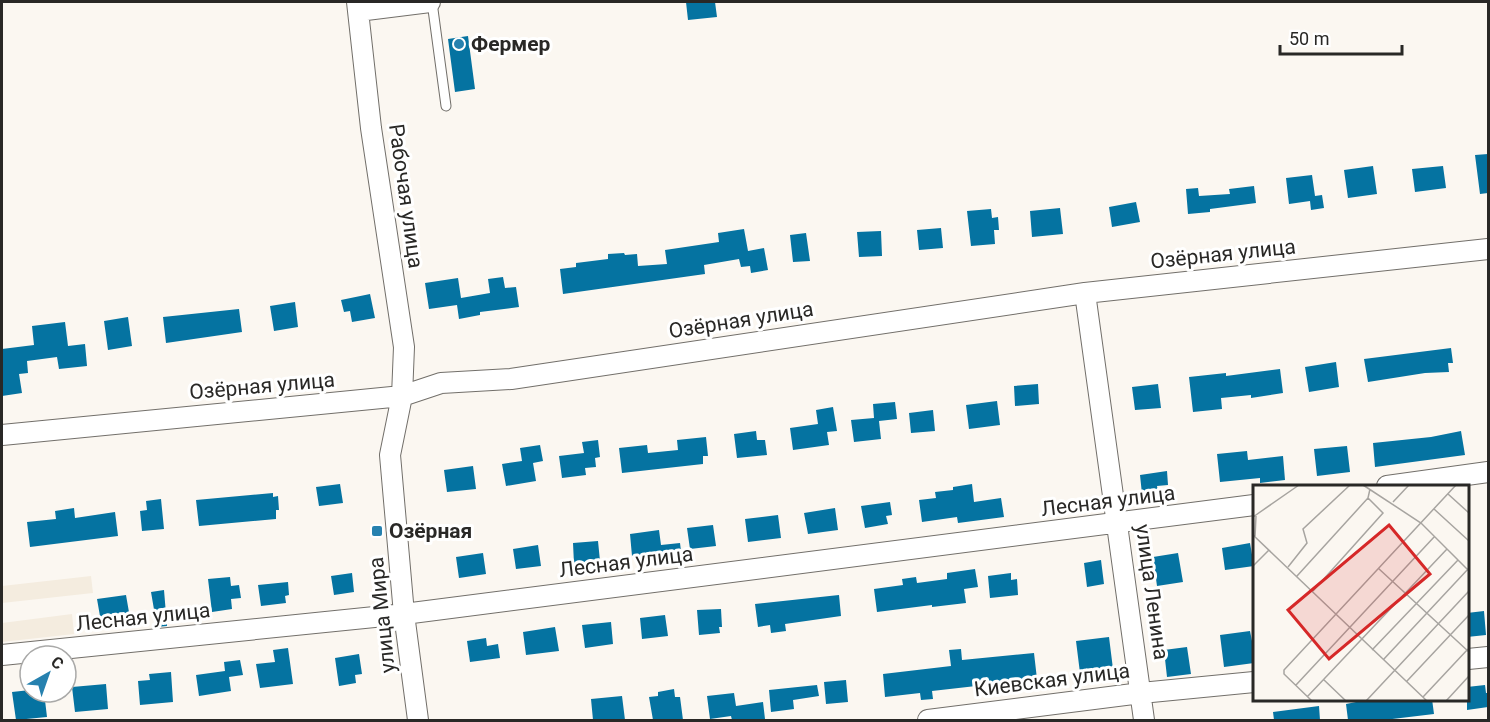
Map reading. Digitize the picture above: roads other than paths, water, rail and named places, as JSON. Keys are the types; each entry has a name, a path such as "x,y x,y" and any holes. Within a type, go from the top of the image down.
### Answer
{"street":[{"path":"358,6 431,2"},
{"name":"Рабочая улица","path":"358,6 372,128 404,347 402,396"},
{"name":"Озёрная улица","path":"2,435 402,396 441,383 511,379 1085,293 1488,249"},
{"name":"улица Ленина","path":"1085,293 1144,720"},
{"name":"улица Мира","path":"402,396 390,455 404,614 418,720"},
{"path":"1394,485 1488,472"},
{"name":"Лесная улица","path":"2,655 404,614 1253,505"},
{"path":"1469,659 1488,657"},
{"name":"Киевская улица","path":"928,720 1141,693 1253,682"}],"lane":[{"path":"431,2 446,106"}],"place":[{"name":"Фермер","path":"459,44"},
{"name":"Озёрная","path":"377,531"}]}
